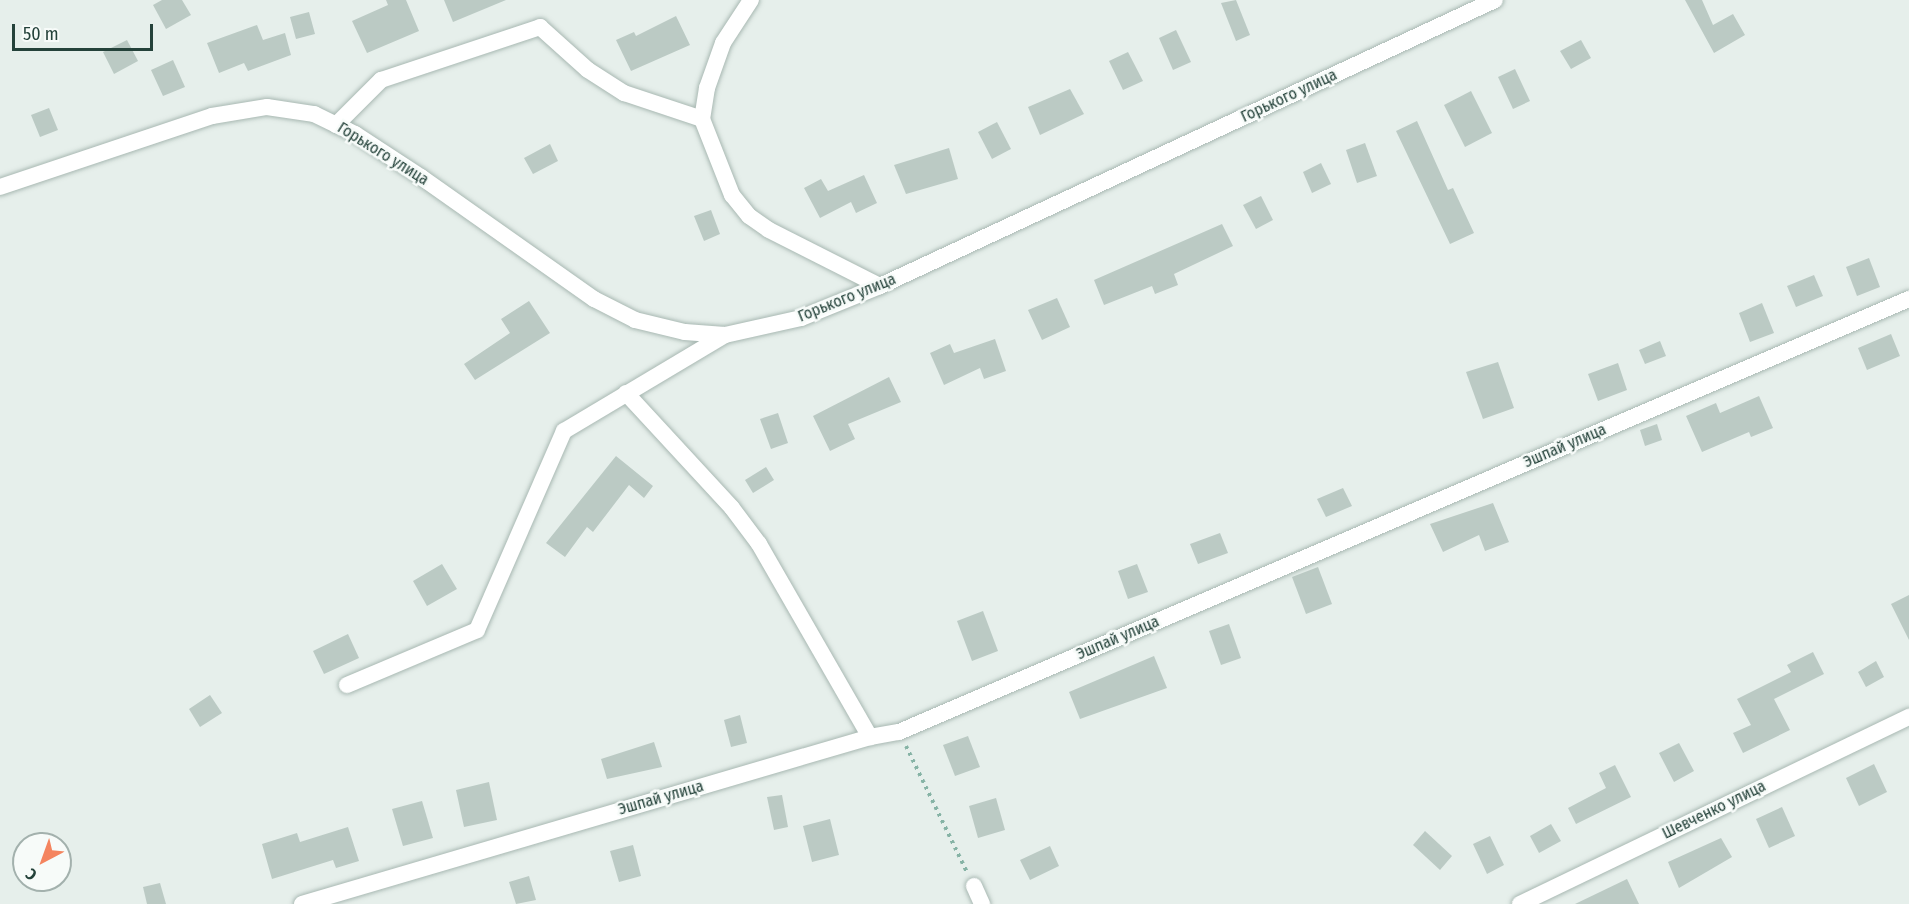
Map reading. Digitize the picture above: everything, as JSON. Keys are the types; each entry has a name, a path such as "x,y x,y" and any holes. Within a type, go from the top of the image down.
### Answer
{"street":[{"path":"751,0 723,43 702,119 732,195 748,216 880,286"},
{"name":"Горького улица","path":"0,187 212,116 267,107 314,114 336,124 421,177 594,299 635,320 685,332 726,335 801,318 880,286 1495,0"},
{"path":"336,124 381,80 540,27 588,70 624,93 702,119"},
{"name":"Эшпай улица","path":"302,904 325,901 870,737 899,732 1909,299"},
{"path":"347,685 477,630 564,431 726,335"},
{"path":"627,393 732,508 759,544 870,737"},
{"name":"Шевченко улица","path":"1520,904 1909,717"},
{"path":"974,886 982,904"}],"path":[{"path":"899,732 974,886"}],"building":[{"path":"162,0 182,0 191,15 166,29 153,5"},
{"path":"386,0 406,0 419,31 367,53 352,21 388,5"},
{"path":"444,0 506,0 453,22"},
{"path":"1236,0 1250,35 1236,41 1221,3"},
{"path":"1685,0 1702,0 1713,25 1733,14 1745,35 1714,53"},
{"path":"309,12 315,34 296,39 290,17"},
{"path":"676,16 690,45 631,71 616,40 634,32 636,36"},
{"path":"257,25 263,40 285,33 291,55 248,71 244,63 219,73 207,43"},
{"path":"1176,30 1191,62 1173,70 1159,38"},
{"path":"127,40 138,61 114,74 103,52"},
{"path":"1581,40 1591,58 1571,69 1560,51"},
{"path":"1128,52 1143,81 1123,90 1109,61"},
{"path":"173,60 185,87 163,96 151,70"},
{"path":"1515,69 1530,101 1513,109 1498,77"},
{"path":"1070,89 1084,114 1040,135 1028,107"},
{"path":"1471,91 1492,133 1465,147 1444,105"},
{"path":"49,108 58,130 40,137 31,115"},
{"path":"1417,121 1448,190 1453,188 1474,233 1450,244 1396,131"},
{"path":"997,122 1011,149 992,159 978,132"},
{"path":"1365,143 1377,176 1357,183 1346,150"},
{"path":"550,144 558,161 533,174 524,158"},
{"path":"949,148 958,179 906,194 894,165"},
{"path":"1321,163 1331,184 1312,193 1303,172"},
{"path":"864,175 877,203 856,213 851,202 820,218 804,188 821,179 828,191"},
{"path":"1261,196 1273,220 1256,229 1243,205"},
{"path":"711,210 720,234 704,241 694,216"},
{"path":"1222,224 1233,246 1174,274 1178,285 1155,294 1152,286 1104,305 1094,280"},
{"path":"1869,258 1880,287 1857,296 1846,267"},
{"path":"1814,275 1823,296 1796,307 1787,286"},
{"path":"1057,298 1070,327 1042,340 1028,310"},
{"path":"529,301 550,333 475,380 464,364 510,333 501,319"},
{"path":"1762,303 1774,333 1750,342 1739,313"},
{"path":"1891,334 1900,356 1867,370 1858,348"},
{"path":"995,339 1006,371 984,379 980,368 944,385 930,353 950,344 954,353"},
{"path":"1660,341 1666,356 1645,364 1639,350"},
{"path":"1498,362 1514,408 1483,419 1466,372"},
{"path":"1618,363 1627,390 1598,401 1588,374"},
{"path":"889,377 901,402 848,424 855,439 830,451 813,416"},
{"path":"1759,396 1773,428 1751,437 1749,432 1702,452 1686,416 1716,403 1720,413"},
{"path":"778,413 788,443 771,449 760,419"},
{"path":"1657,424 1662,440 1645,446 1640,430"},
{"path":"616,456 653,486 644,498 629,485 593,532 587,527 565,557 546,543"},
{"path":"766,467 774,480 753,493 745,480"},
{"path":"1343,488 1352,506 1326,517 1317,499"},
{"path":"1493,503 1509,542 1485,551 1479,535 1443,552 1430,524"},
{"path":"1220,533 1228,553 1198,564 1190,544"},
{"path":"442,564 457,589 427,606 413,581"},
{"path":"1137,564 1148,592 1128,599 1118,571"},
{"path":"1318,567 1332,604 1306,614 1292,577"},
{"path":"1909,595 1909,640 1891,604"},
{"path":"983,611 998,651 972,661 957,621"},
{"path":"1229,624 1241,658 1221,665 1209,631"},
{"path":"348,634 359,658 324,674 313,651"},
{"path":"1813,652 1824,674 1774,699 1790,730 1743,753 1733,733 1751,725 1737,699 1791,672 1787,665"},
{"path":"1154,656 1167,688 1080,719 1069,692"},
{"path":"1876,661 1884,677 1866,687 1858,672"},
{"path":"210,695 222,713 200,727 189,709"},
{"path":"740,715 747,743 731,747 724,720"},
{"path":"968,736 980,767 955,776 943,745"},
{"path":"654,742 662,767 607,779 601,759"},
{"path":"1679,743 1694,771 1674,782 1659,753"},
{"path":"1874,764 1887,792 1859,806 1846,778"},
{"path":"1615,765 1631,797 1576,824 1568,808 1606,788 1599,773"},
{"path":"489,782 497,820 464,827 456,790"},
{"path":"782,795 788,827 774,830 767,797"},
{"path":"996,798 1005,830 978,838 969,806"},
{"path":"422,801 433,838 403,846 392,809"},
{"path":"1782,807 1795,836 1769,848 1756,819"},
{"path":"830,819 839,855 812,862 803,826"},
{"path":"1551,824 1561,841 1539,853 1530,836"},
{"path":"348,827 359,861 336,868 333,860 272,879 262,844 297,833 300,842"},
{"path":"1425,831 1452,856 1440,870 1413,845"},
{"path":"1490,836 1504,865 1487,874 1473,844"},
{"path":"1721,838 1732,857 1679,888 1668,862"},
{"path":"633,845 641,876 619,882 610,851"},
{"path":"1050,846 1059,866 1030,880 1020,860"},
{"path":"529,876 536,900 516,904 509,882"},
{"path":"1627,879 1639,904 1575,904"},
{"path":"160,883 166,904 147,904 143,887"}]}
